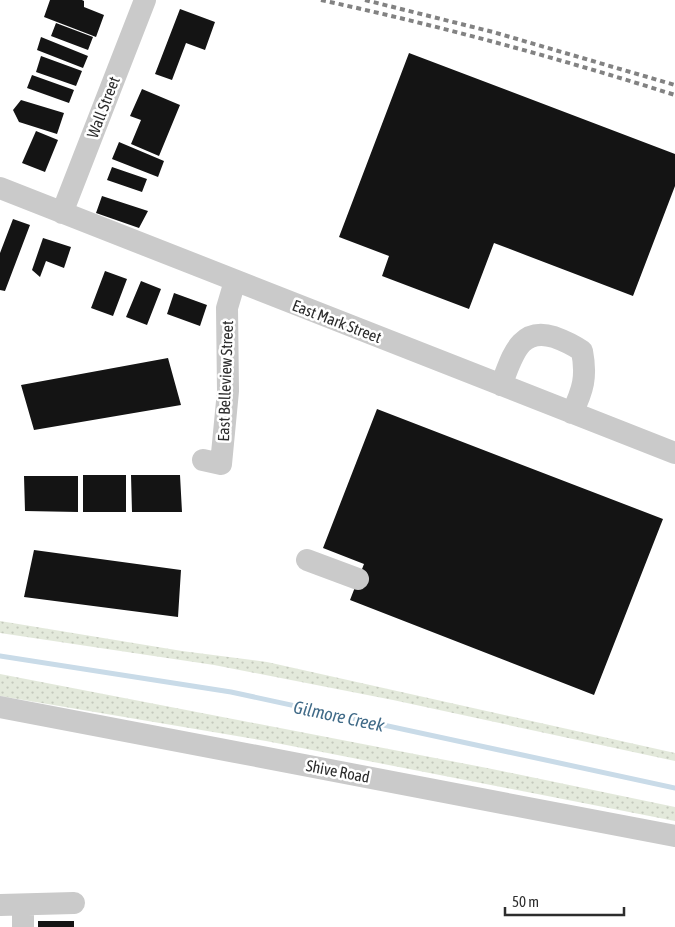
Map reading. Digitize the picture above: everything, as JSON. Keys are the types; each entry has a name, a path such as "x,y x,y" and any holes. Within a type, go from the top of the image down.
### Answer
{"street":[{"name":"Wall Street","path":"62,213 144,0"},
{"name":"East Mark Street","path":"0,188 675,454"},
{"name":"East Belleview Street","path":"203,460 221,464 228,391 227,308 235,281"},
{"path":"501,385 515,350 527,337 543,334 570,342 582,351 585,375 582,392 572,413"},
{"path":"307,560 358,579"},
{"name":"Shive Road","path":"0,707 675,836"},
{"path":"23,904 23,927"},
{"path":"0,905 74,904"}],"shaded area":[{"path":"0,621 182,651 267,662 675,753 675,761 393,700 214,665 0,633"},
{"path":"0,674 487,768 675,807 675,821 266,741 0,696"}],"building":[{"path":"50,0 82,0 84,1 84,7 104,15 96,37 44,17"},
{"path":"180,9 215,22 205,50 186,43 172,80 155,74"},
{"path":"56,23 93,37 88,50 51,36"},
{"path":"41,37 88,56 83,68 37,50"},
{"path":"409,53 675,154 675,186 633,296 494,243 469,309 382,276 389,256 339,237"},
{"path":"41,56 82,71 76,86 36,72"},
{"path":"32,75 74,90 69,103 27,88"},
{"path":"142,89 180,105 159,156 131,144 141,120 130,116"},
{"path":"21,100 64,113 57,134 19,122 13,110"},
{"path":"36,131 58,140 45,172 22,163"},
{"path":"119,142 164,161 158,177 112,159"},
{"path":"112,167 147,179 142,192 107,180"},
{"path":"102,196 148,211 139,228 96,213"},
{"path":"13,219 30,225 5,291 0,290 0,253"},
{"path":"43,238 71,247 64,268 46,261 40,277 32,270"},
{"path":"105,271 127,279 113,316 91,308"},
{"path":"141,281 161,289 147,325 126,317"},
{"path":"174,293 207,305 200,326 167,314"},
{"path":"168,358 181,405 34,430 21,385"},
{"path":"377,409 663,519 594,695 350,600 364,564 323,548"},
{"path":"83,475 126,475 126,512 83,512"},
{"path":"131,475 180,475 182,512 132,512"},
{"path":"24,476 78,476 78,512 25,511"},
{"path":"34,550 181,570 178,617 24,597"},
{"path":"38,921 74,921 74,927 38,927"}],"waterway":[{"name":"Gilmore Creek","path":"0,656 231,692 675,788"}],"railway":[{"path":"321,0 499,43 675,95"},
{"path":"365,0 493,32 675,85"}]}
